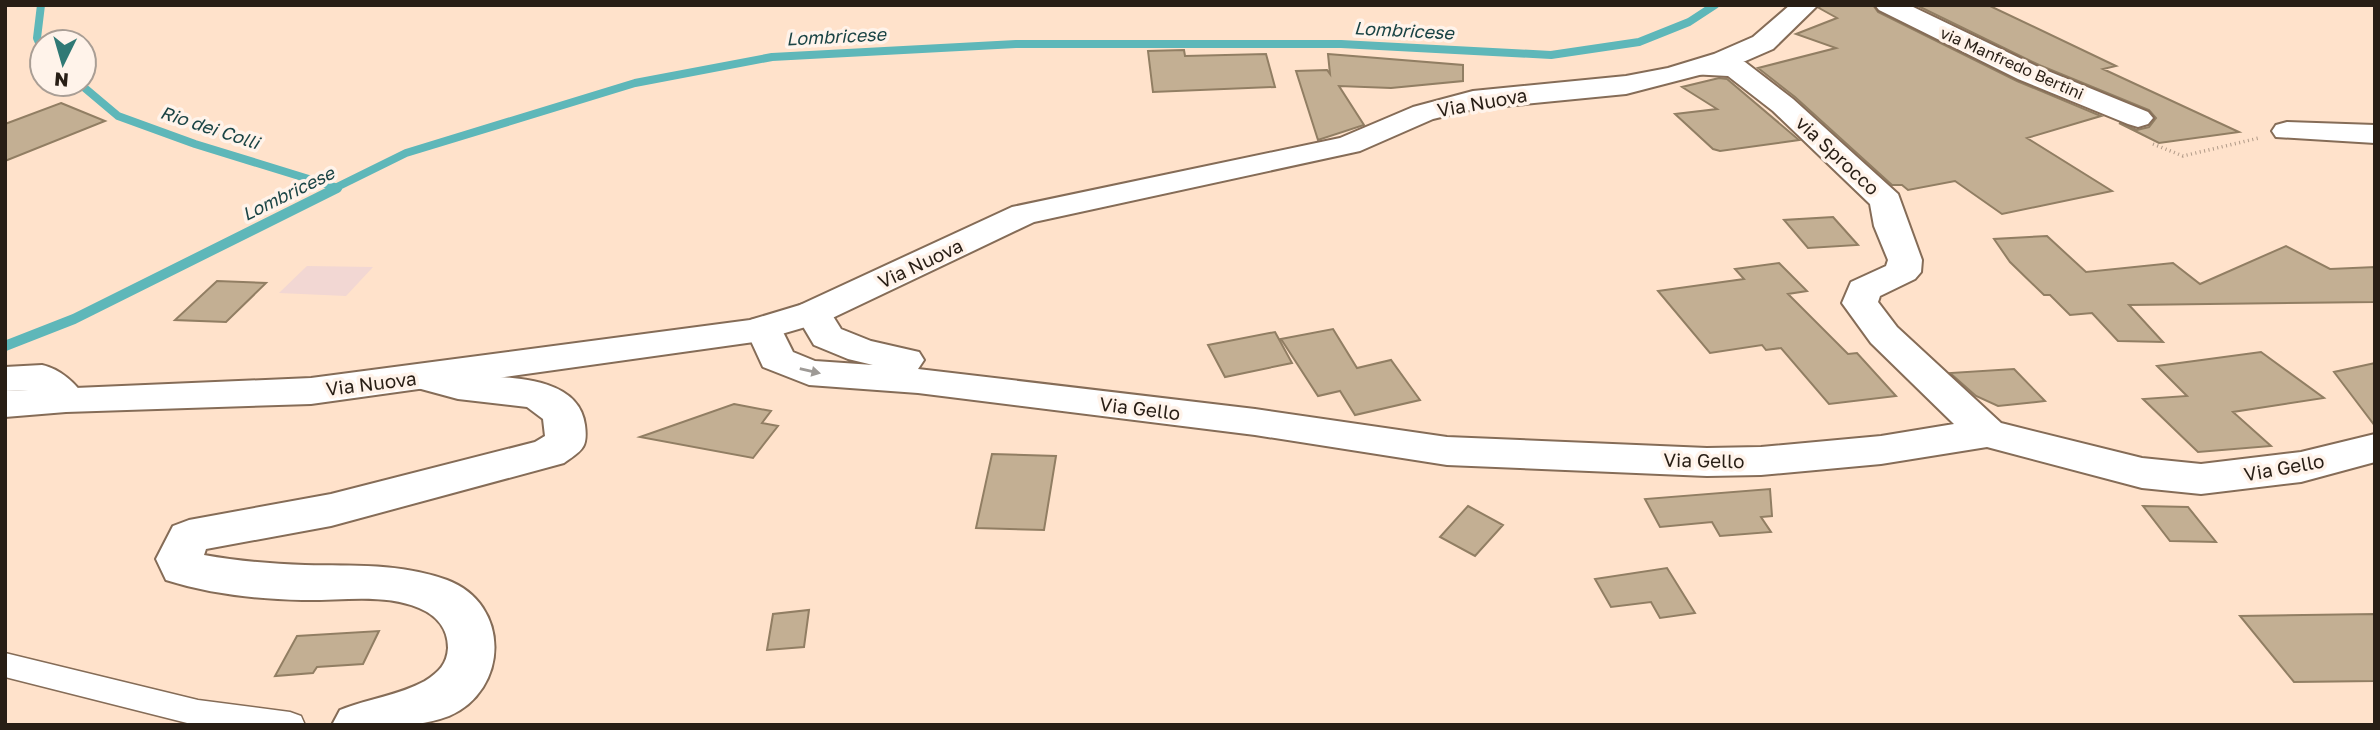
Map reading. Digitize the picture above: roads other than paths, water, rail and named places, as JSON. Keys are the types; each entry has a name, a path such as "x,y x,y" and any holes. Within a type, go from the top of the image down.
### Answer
{"street":[{"name":"Via Nuova","path":"5,404 66,399 311,391 764,328 813,313 1024,214 1349,145 1423,113 1473,100 1626,85 1700,68 1763,43 1805,5"},
{"name":"via Manfredo Bertini","path":"1888,5 2028,73 2138,118"},
{"name":"via Sprocco","path":"1700,68 1735,68 1783,105 1886,201 1891,226 1905,260 1903,272 1864,290 1860,303 1884,335 1987,433"},
{"path":"2287,131 2375,134"},
{"name":"Via Gello","path":"813,313 827,337 852,347 896,359 970,366 1027,395"},
{"name":"Via Gello","path":"764,328 777,359 809,373 868,376 1255,422 1447,451 1680,461 1761,461 1881,450 1987,433 2141,473 2200,479 2301,467 2375,448"},
{"path":"5,379 42,377 66,399"},
{"path":"358,725 381,714 436,700 452,690 472,665 472,635 458,609 431,593 385,585 240,580 182,568 179,559 188,538 205,531 331,510 549,453 566,441 563,414 538,396 458,386 424,377"}],"lane":[{"path":"5,665 198,713 290,725"}],"waterway":[{"name":"Rio dei Colli","path":"38,28 41,5"},
{"name":"Lombricese","path":"336,187 406,153 635,83 772,57 1016,44 1341,44 1551,55 1639,42 1689,22 1715,5"},
{"name":"Rio dei Colli","path":"97,98 118,116 195,144 336,187"},
{"name":"Lombricese","path":"5,346 74,319 337,188"}]}
